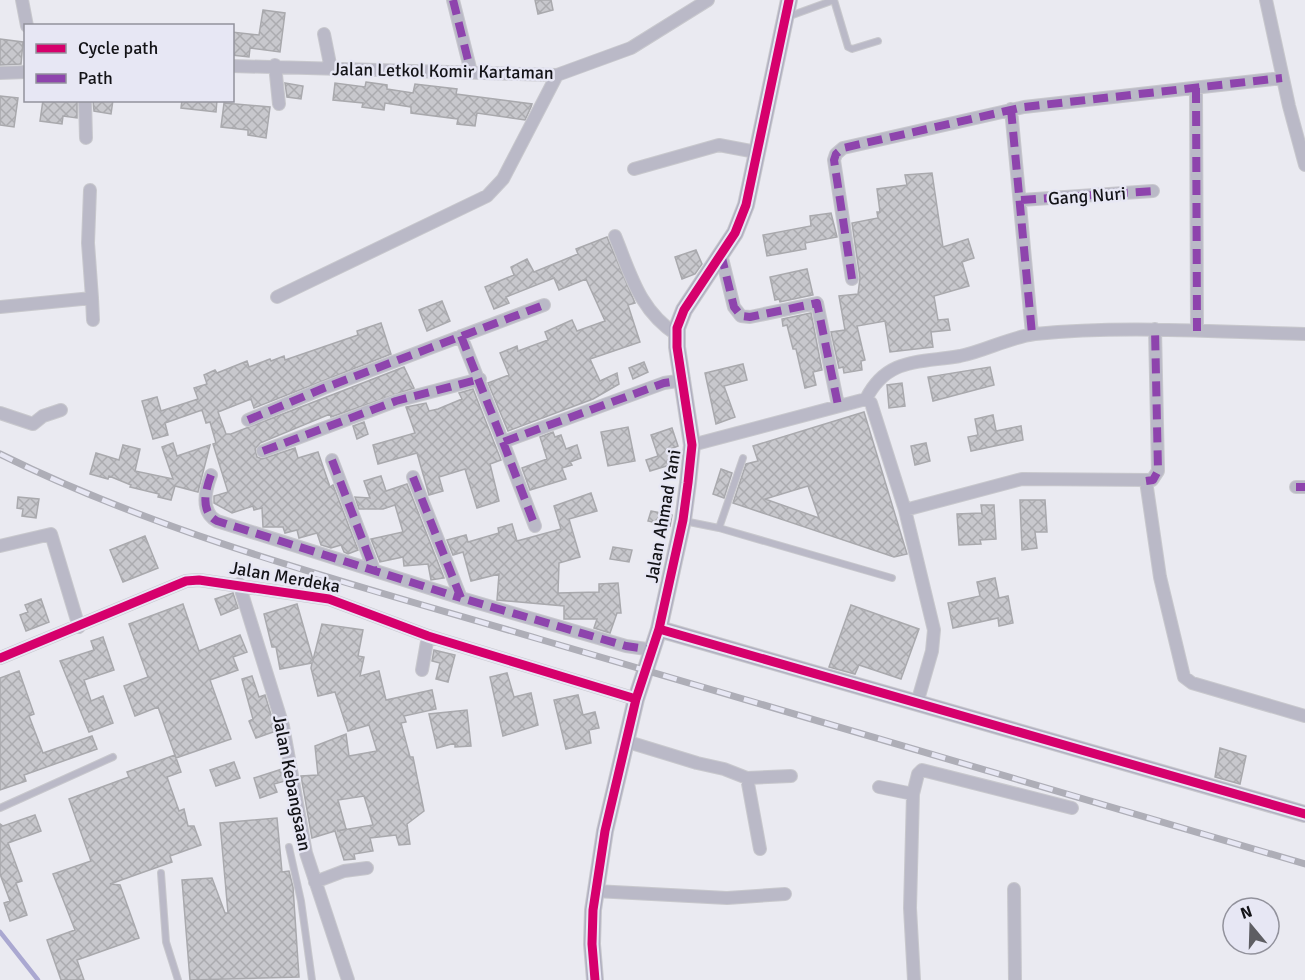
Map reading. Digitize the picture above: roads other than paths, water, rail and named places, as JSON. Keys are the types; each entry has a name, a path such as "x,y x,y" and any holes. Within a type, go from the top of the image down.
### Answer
{"street":[{"path":"22,0 27,24"},
{"path":"453,0 471,72"},
{"name":"Jalan Letkol Komir Kartaman","path":"234,66 275,65 332,69 557,75 631,48 708,0"},
{"name":"Jalan Ahmad Yani","path":"595,980 592,944 595,891 612,792 659,629 682,520 692,445 677,334 684,310 735,233 747,205 756,152 787,18 789,0"},
{"path":"1266,0 1282,78 1305,165"},
{"path":"324,34 332,69"},
{"path":"275,65 279,104"},
{"path":"0,73 24,72"},
{"path":"277,297 487,195 502,179 557,75"},
{"path":"852,279 834,165 837,152 845,147 1011,109 1282,78"},
{"path":"1196,88 1197,331"},
{"path":"85,102 86,138"},
{"path":"1011,109 1032,334"},
{"path":"634,169 719,146 756,152"},
{"path":"90,190 88,243 93,320"},
{"name":"Gang Nuri","path":"1021,200 1153,191"},
{"path":"615,236 647,309 658,322 677,334"},
{"path":"721,254 734,307 741,316 750,317 817,303 838,405"},
{"path":"0,307 92,298"},
{"path":"248,420 324,388 544,305"},
{"path":"905,510 1022,479 1153,480 1158,471 1155,329"},
{"path":"692,445 866,399 876,381 900,365 962,356 1032,334 1155,329 1305,334"},
{"path":"461,336 535,526"},
{"path":"263,452 396,401 480,380"},
{"path":"503,442 664,383 684,380"},
{"path":"866,399 871,403 905,510 935,638 917,704"},
{"path":"0,412 33,424 43,416 61,410"},
{"path":"332,460 374,570"},
{"path":"211,475 205,493 207,511 212,518 461,598 626,646 653,650"},
{"path":"413,477 461,598"},
{"path":"1146,481 1160,578 1184,677 1192,683 1305,716"},
{"path":"0,546 51,534 79,627"},
{"name":"Jalan Merdeka","path":"0,658 190,580 238,584 329,599 428,636 639,692"},
{"name":"Jalan Kebangsaan","path":"238,584 283,726 302,837 348,980"},
{"path":"659,629 1305,814"},
{"path":"422,670 428,636"},
{"path":"625,741 724,769 747,778 791,776"},
{"path":"914,980 910,908 913,794 918,774 922,770 1072,808"},
{"path":"747,778 760,849"},
{"path":"879,787 913,794"},
{"path":"315,882 344,871 367,868"},
{"path":"1014,888 1015,980"},
{"path":"595,891 727,898 785,894"}],"lane":[{"path":"787,18 834,0 848,47 852,50 878,41"},
{"path":"720,528 743,458"},
{"path":"682,520 720,528 892,578"},
{"path":"0,808 113,757"},
{"path":"289,847 301,901 312,980"},
{"path":"161,873 166,942 178,980"}],"waterway":[{"path":"0,932 38,980"}],"railway":[{"path":"0,454 64,484 130,510 265,558 1305,864"}]}
